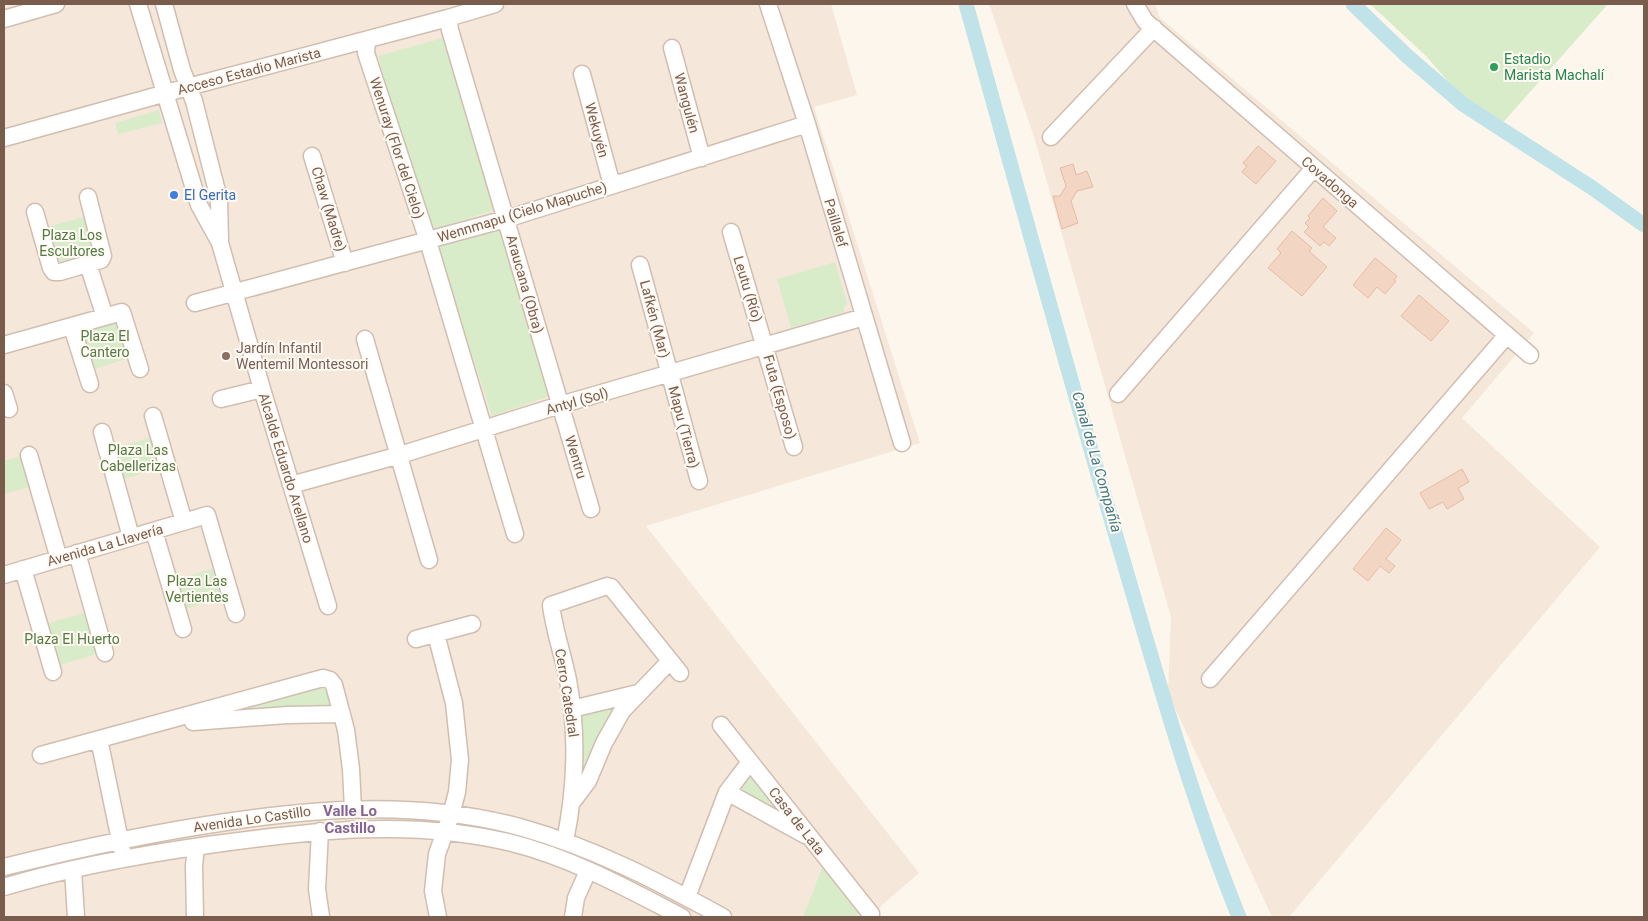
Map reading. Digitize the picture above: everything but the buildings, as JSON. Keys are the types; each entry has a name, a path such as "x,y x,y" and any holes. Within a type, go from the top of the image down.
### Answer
{"street":[{"path":"4,18 56,4"},
{"name":"Alcalde Eduardo Arellano","path":"138,4 199,205 220,243 328,606"},
{"name":"Alcalde Eduardo Arellano","path":"164,4 188,87 194,101 219,199 220,243"},
{"name":"Acceso Estadio Marista","path":"4,138 495,4"},
{"name":"Paillalef","path":"768,4 807,124 902,443"},
{"name":"Covadonga","path":"1136,4 1145,21 1530,355"},
{"name":"Araucana (Obra)","path":"448,18 560,405"},
{"path":"1051,137 1154,28"},
{"name":"Wenuray (Flor del Cielo)","path":"367,40 366,53 428,241 515,534"},
{"name":"Wangulén","path":"672,48 702,158"},
{"name":"Wekuyén","path":"582,74 610,178 616,183"},
{"name":"Wennmapu (Cielo Mapuche)","path":"195,303 506,219 807,124"},
{"name":"Chaw (Madre)","path":"312,156 345,263"},
{"path":"1118,394 1314,168"},
{"path":"35,212 50,268 54,272 60,272 101,260 104,256 88,197"},
{"name":"Leutu (Río)","path":"731,232 765,346"},
{"path":"88,264 104,317"},
{"name":"Lafkén (Mar)","path":"640,265 670,374"},
{"path":"4,345 122,312 140,369"},
{"name":"Antyl (Sol)","path":"291,485 400,455 560,405 864,317"},
{"path":"72,327 90,384"},
{"path":"1210,679 1507,335"},
{"path":"365,339 400,455 428,560"},
{"name":"Futa (Esposo)","path":"765,346 794,447"},
{"name":"Mapu (Tierra)","path":"670,374 699,481"},
{"path":"221,399 262,389"},
{"name":"Wentru","path":"560,405 591,509"},
{"path":"153,416 184,522"},
{"path":"102,432 131,537"},
{"path":"29,455 59,559"},
{"name":"Avenida La Llavería","path":"4,575 207,515 236,614"},
{"path":"154,531 183,628"},
{"path":"77,554 105,653"},
{"path":"23,569 53,672"},
{"name":"Cerro Catedral","path":"565,841 572,802 575,761 572,709 568,680 550,606 607,586 611,587 675,667 638,693"},
{"path":"416,639 472,624"},
{"path":"436,634 454,704 460,760 457,792 437,854 432,891 438,917"},
{"path":"41,755 324,678 330,680 334,685 346,730 351,769 353,809"},
{"path":"572,709 638,693"},
{"path":"572,802 588,781 613,725 622,710 638,693"},
{"path":"144,728 287,715 342,714"},
{"name":"Casa de Lata","path":"722,725 871,914 870,917"},
{"path":"99,739 124,859"},
{"path":"687,897 727,792 750,762"},
{"path":"727,792 811,838"},
{"name":"Avenida Lo Castillo","path":"4,867 120,840 272,815 353,809 416,811 448,823 472,835 512,843 549,854 630,890 682,917"},
{"name":"Avenida Lo Castillo","path":"4,887 124,859 196,847 320,830 396,828 489,820 565,841 596,853 687,897 723,917"},
{"path":"320,830 318,889 321,917"},
{"path":"195,917 194,866 196,847"},
{"path":"73,870 76,917"},
{"path":"573,917 576,898 588,871"}],"shaded area":[{"path":"4,4 831,4 857,95 814,107 920,443 646,526 919,873 881,906 877,917 4,917"},
{"path":"989,4 1155,4 1160,18 1534,333 1462,418 1600,547 1289,917 1272,917 1168,693 1171,617 1035,140"}],"green space":[{"name":"Estadio Marista Machalí","path":"1370,4 1608,4 1499,127 1466,102 1426,56"},
{"path":"443,38 494,210 430,231 378,56"},
{"path":"159,110 162,123 118,134 115,123"},
{"name":"Plaza Los Escultores","path":"91,215 98,258 52,265 43,228"},
{"path":"503,227 553,395 492,416 437,246"},
{"path":"835,262 847,303 843,309 844,312 791,328 777,279"},
{"name":"Plaza El Cantero","path":"121,318 133,357 90,370 78,331"},
{"name":"Plaza Las Cabellerizas","path":"155,436 165,467 120,480 111,450"},
{"path":"23,455 33,486 4,494 4,461"},
{"name":"Plaza Las Vertientes","path":"217,567 226,597 182,610 173,581"},
{"name":"Plaza El Huerto","path":"88,612 100,653 57,666 44,624"},
{"path":"321,683 327,686 337,711 203,717"},
{"path":"618,705 598,735 581,780 579,714"},
{"path":"751,774 785,818 738,792"},
{"path":"823,866 860,908 857,917 803,917"}],"waterway":[{"name":"Canal de La Compañía","path":"966,4 1081,416 1162,691 1205,827 1239,917"},
{"path":"1353,4 1407,56 1464,105 1591,187 1644,225"}],"place":[{"name":"Estadio Marista Machalí","path":"1494,67"},
{"name":"El Gerita","path":"174,195"},
{"name":"Jardín Infantil Wentemil Montessori","path":"226,356"}],"district":[{"name":"Valle Lo Castillo","path":"350,820"}]}
